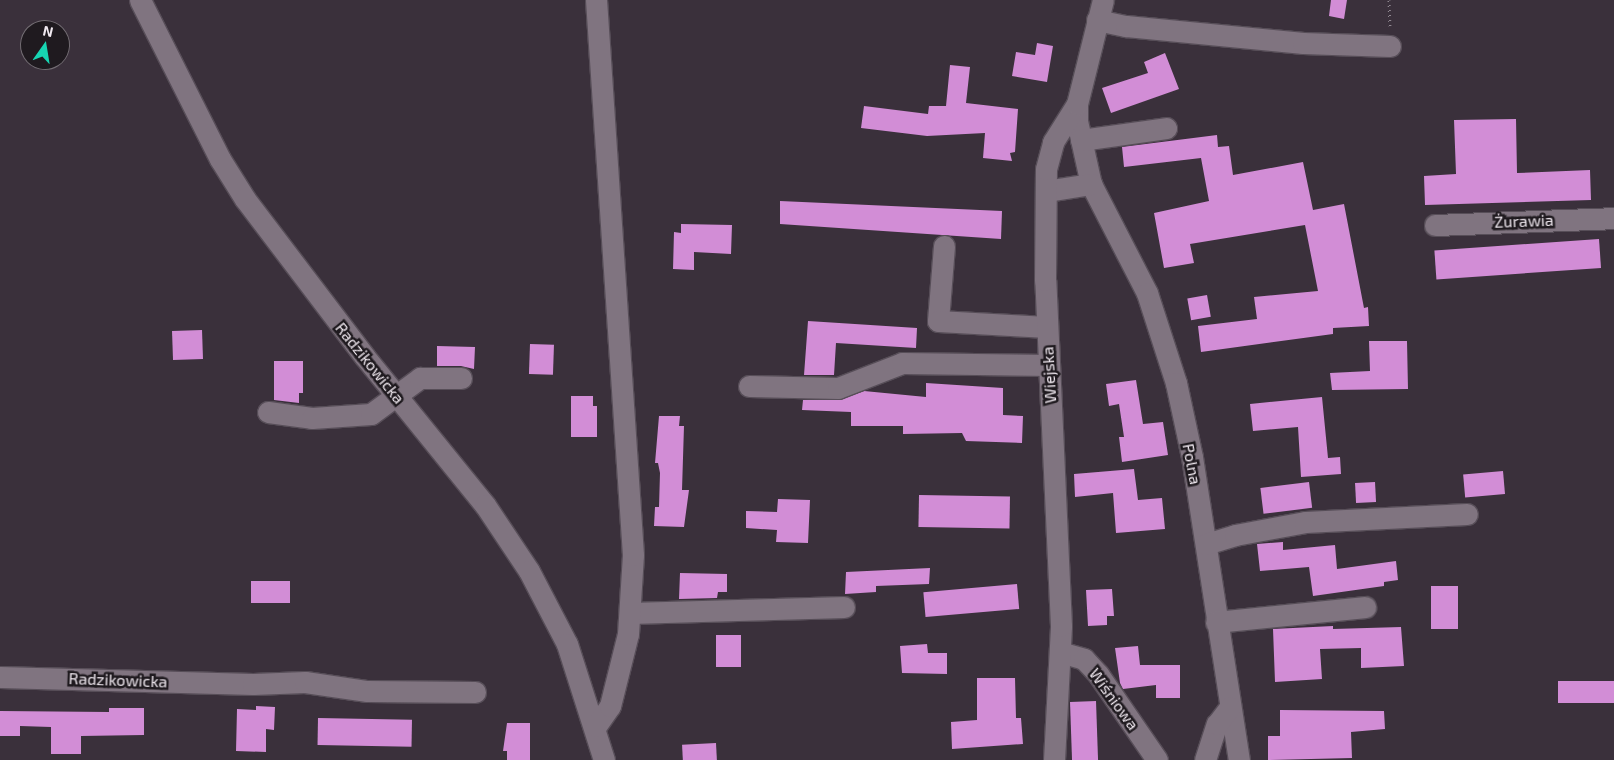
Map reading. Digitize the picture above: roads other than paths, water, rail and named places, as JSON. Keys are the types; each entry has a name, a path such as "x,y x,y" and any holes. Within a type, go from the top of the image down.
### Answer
{"street":[{"name":"Radzikowicka","path":"140,0 220,159 244,199 397,396 485,505 529,571 568,644 596,726 604,760"},
{"path":"596,0 607,189 630,509 631,613 616,687 610,706 596,726"},
{"path":"1100,10 1126,26 1293,42 1390,46"},
{"name":"Wiejska","path":"1054,760 1060,652 1047,327 1046,169 1053,142 1077,104 1100,10"},
{"name":"Polna","path":"1077,104 1080,140 1091,184 1147,293 1166,352 1192,457 1216,622 1240,760"},
{"path":"1080,140 1166,128"},
{"path":"1046,191 1091,184"},
{"name":"Żurawia","path":"1435,225 1614,218"},
{"path":"944,246 938,321 1047,327"},
{"path":"749,386 838,388 902,363 1049,365"},
{"path":"268,412 312,418 371,414 420,378 461,378"},
{"path":"1206,544 1235,535 1305,522 1467,514"},
{"path":"1216,622 1365,607"},
{"path":"631,613 844,608"},
{"name":"Wiśniowa","path":"1060,652 1084,659 1098,674 1157,760"},
{"name":"Radzikowicka","path":"0,677 243,684 305,682 367,691 476,692"},
{"path":"1205,760 1217,724 1230,707"}]}
